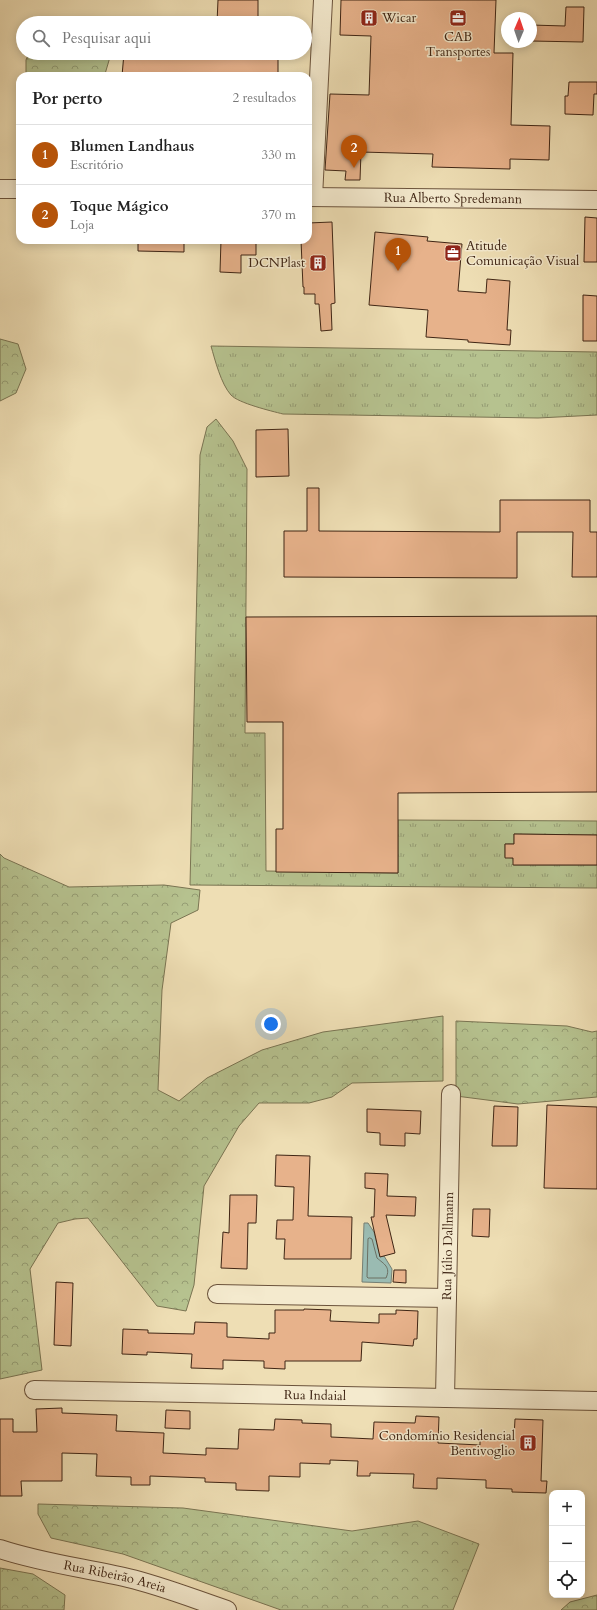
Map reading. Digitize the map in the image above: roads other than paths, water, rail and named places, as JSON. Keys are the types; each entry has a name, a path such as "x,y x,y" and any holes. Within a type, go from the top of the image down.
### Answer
{"street":[{"path":"312,167 323,0"},
{"path":"0,189 16,189"},
{"name":"Rua Alberto Spredemann","path":"312,197 597,200"},
{"name":"Rua Júlio Dallmann","path":"445,1398 451,1094"},
{"path":"217,1294 447,1298"},
{"name":"Rua Indaial","path":"34,1390 597,1401"},
{"name":"Rua Ribeirão Areia","path":"0,1548 46,1562 130,1578 162,1587 227,1610"}],"water":[{"path":"364,1223 368,1223 374,1232 380,1256 384,1256 392,1269 391,1283 362,1282"}],"place":[{"name":"Wicar","path":"369,18"},
{"name":"CAB Transportes","path":"458,18"},
{"name":"Toque Mágico","path":"354,168"},
{"name":"Atitude Comunicação Visual","path":"453,253"},
{"name":"DCNPlast","path":"318,263"},
{"name":"Blumen Landhaus","path":"398,271"},
{"name":"Condomínio Residencial Bentivoglio","path":"528,1443"}]}
